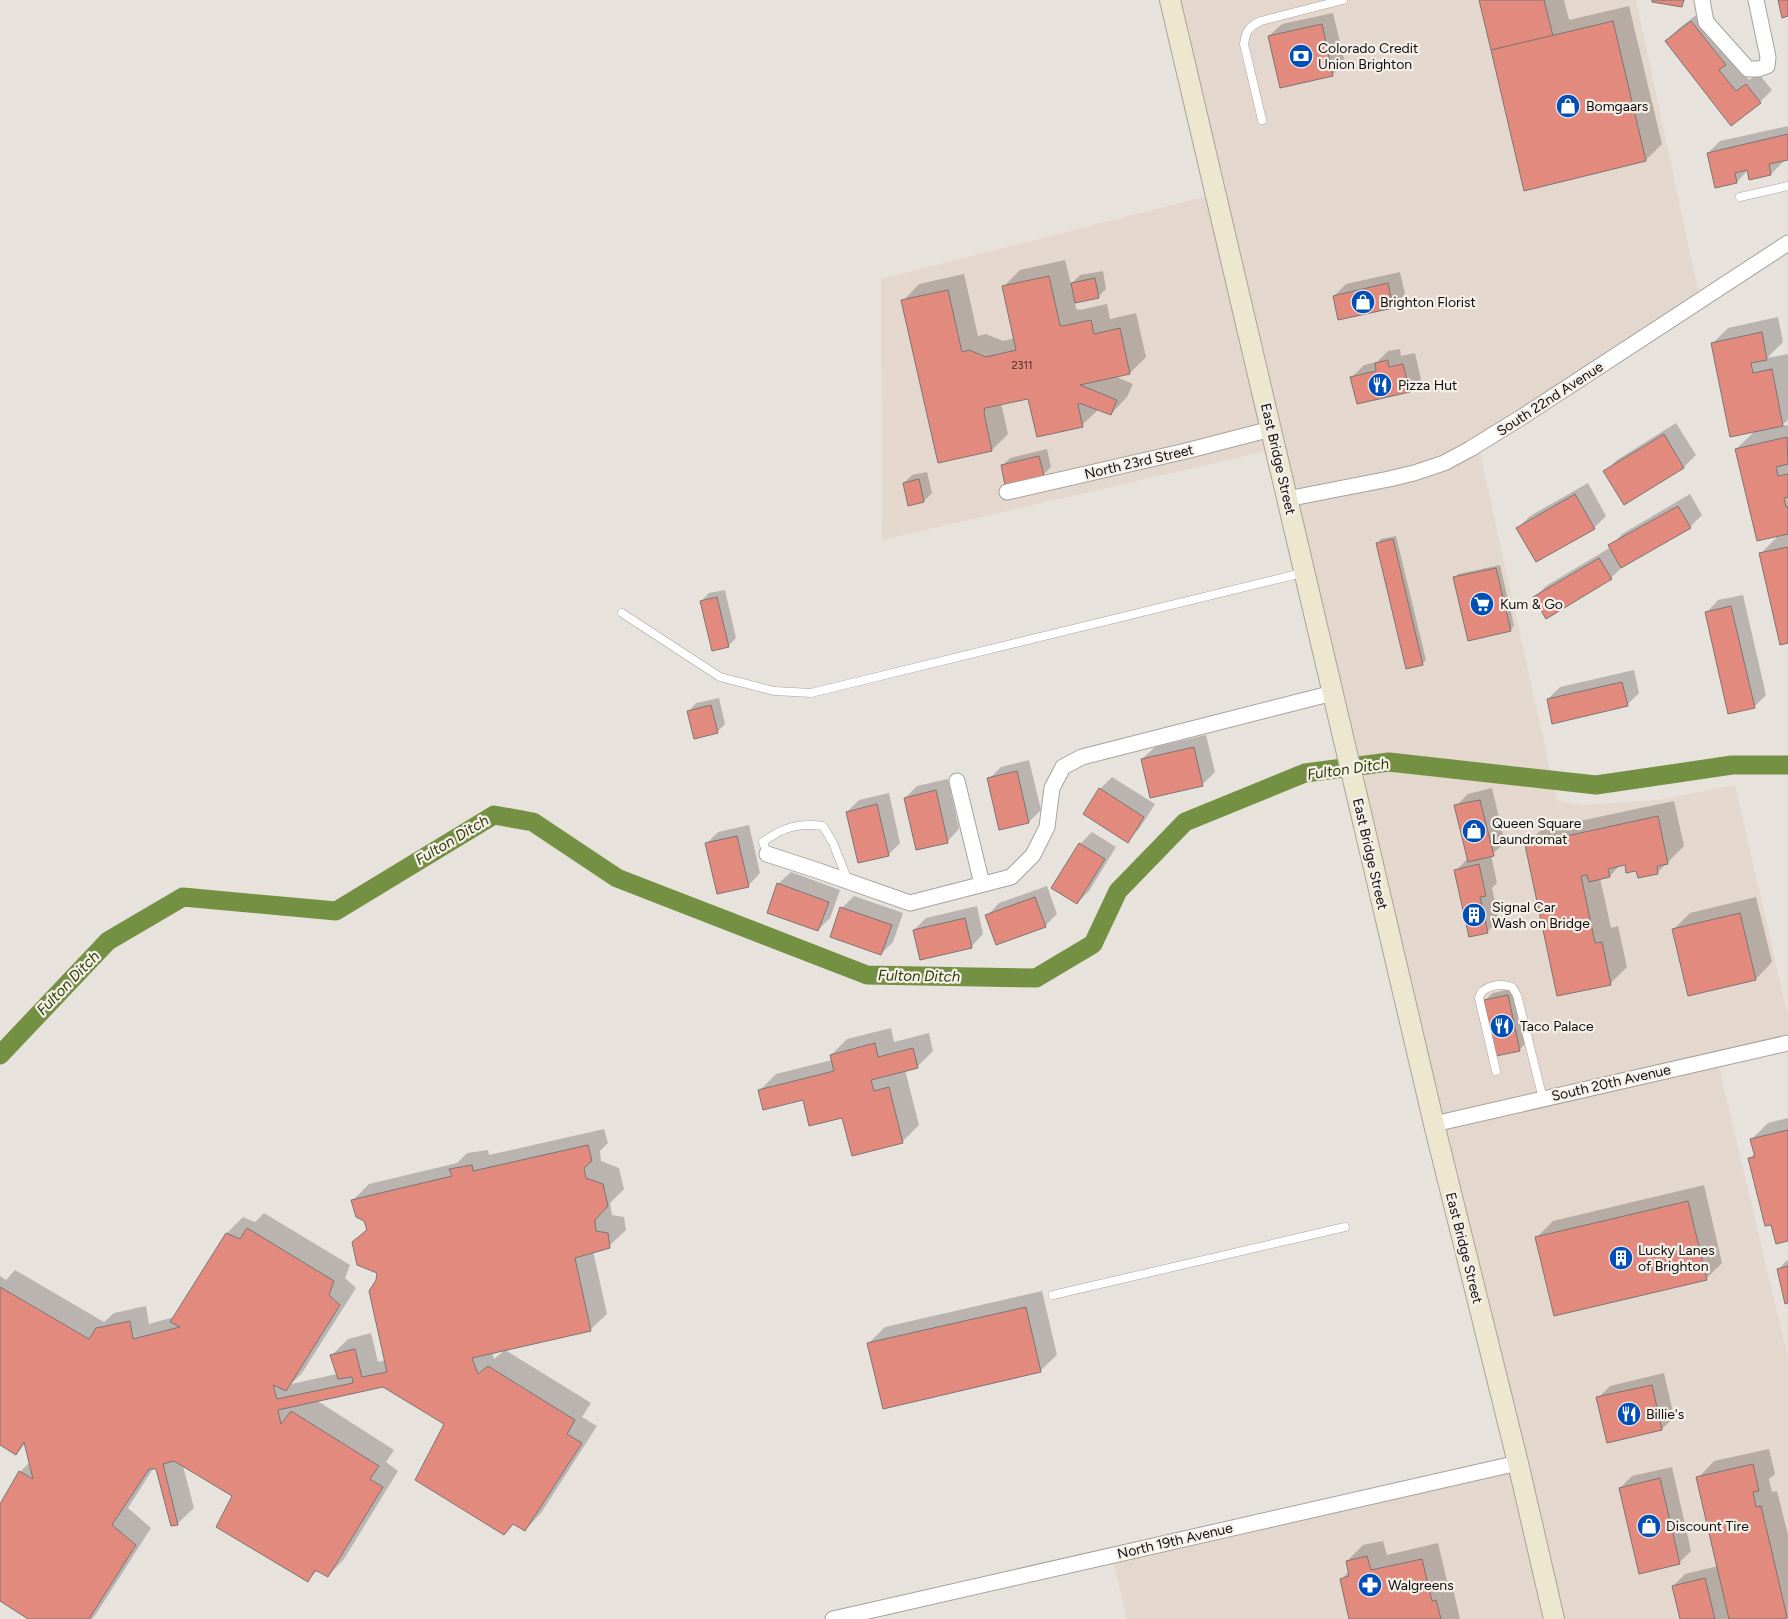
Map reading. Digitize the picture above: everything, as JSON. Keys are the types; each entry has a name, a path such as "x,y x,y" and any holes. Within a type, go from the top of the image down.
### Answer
{"main road":[{"name":"East Bridge Street","path":"1170,0 1434,1124 1518,1463 1554,1619"}],"street":[{"path":"1702,0 1706,22 1748,69 1758,69 1767,66 1768,57 1756,0"},
{"name":"South 22nd Avenue","path":"1287,499 1389,479 1444,463 1522,417 1788,243"},
{"name":"North 23rd Street","path":"1007,492 1186,452 1271,428"},
{"path":"767,854 910,903 1011,877 1034,855 1048,827 1052,788 1063,767 1082,757 1333,693"},
{"path":"957,781 982,884"},
{"name":"South 20th Avenue","path":"1434,1124 1788,1043"},
{"name":"North 19th Avenue","path":"833,1619 1518,1463"}],"lane":[{"path":"1262,120 1244,44 1246,32 1251,26 1261,21 1344,0"},
{"path":"1740,197 1788,186"},
{"path":"622,613 720,677 774,691 811,693 1304,572"},
{"path":"767,854 764,842 779,830 807,824 823,826 833,843 849,882"},
{"path":"1496,1070 1479,998 1486,988 1502,984 1512,987 1517,995 1543,1099"},
{"path":"1053,1295 1345,1227"}],"shaded area":[{"path":"1170,0 1636,0 1700,300 1478,444 1557,801 1583,805 1658,800 1735,785 1788,1017 1788,1043 1717,1059 1788,1358 1788,1619 1127,1619 1112,1555 1518,1463 1275,449 882,540 881,279 1216,194"}],"building":[{"path":"1479,0 1544,0 1553,36 1491,50"},
{"path":"1652,0 1684,0 1682,7 1652,2"},
{"path":"1778,0 1788,0 1788,16 1782,18"},
{"name":"Bomgaars","path":"1613,21 1646,161 1524,191 1491,50"},
{"path":"1691,21 1726,65 1719,70 1736,91 1746,84 1761,103 1731,126 1665,41"},
{"name":"Colorado Credit Union Brighton","path":"1322,24 1333,76 1280,88 1268,36"},
{"path":"1788,134 1788,160 1769,164 1771,175 1749,180 1747,170 1735,173 1737,183 1715,188 1707,153"},
{"path":"1049,276 1060,325 1091,320 1094,334 1120,328 1130,374 1080,385 1117,400 1111,415 1079,403 1083,427 1037,437 1028,399 985,408 984,413 992,451 938,463 901,300 948,290 962,352 969,350 986,357 1016,350 1002,286"},
{"path":"1095,278 1099,298 1075,303 1071,283"},
{"name":"Brighton Florist","path":"1388,283 1393,308 1338,320 1333,296"},
{"path":"1762,332 1767,360 1751,363 1753,373 1772,369 1783,426 1730,437 1711,343"},
{"name":"Pizza Hut","path":"1388,360 1389,367 1403,364 1410,392 1357,404 1350,377 1376,371 1375,363"},
{"path":"1664,434 1684,468 1624,505 1603,471"},
{"path":"1787,437 1788,464 1776,467 1778,476 1788,474 1788,497 1784,498 1786,507 1788,506 1788,534 1757,541 1735,449"},
{"path":"1039,456 1044,476 1005,485 1001,465"},
{"path":"919,479 924,502 908,506 903,483"},
{"path":"1575,494 1595,529 1536,562 1516,528"},
{"path":"1678,506 1691,528 1621,568 1608,545"},
{"path":"1393,539 1423,665 1406,669 1376,543"},
{"path":"1788,547 1788,643 1780,645 1759,553"},
{"path":"1599,558 1612,579 1546,619 1533,597"},
{"name":"Kum & Go","path":"1496,568 1511,631 1468,641 1453,577"},
{"path":"717,597 729,647 712,651 700,601"},
{"path":"1731,606 1755,708 1728,714 1705,612"},
{"path":"1622,682 1628,706 1552,724 1547,699"},
{"path":"711,705 718,733 694,739 687,711"},
{"path":"1194,747 1203,786 1150,798 1141,759"},
{"path":"1017,771 1029,823 999,830 987,778"},
{"path":"1099,788 1144,817 1128,843 1083,814"},
{"path":"936,790 948,843 916,850 904,798"},
{"name":"Queen Square Laundromat","path":"1480,800 1494,856 1468,862 1454,805"},
{"path":"877,804 889,856 858,863 846,812"},
{"path":"1658,816 1668,864 1657,866 1658,874 1638,878 1636,871 1626,873 1625,865 1608,869 1610,877 1589,882 1587,875 1581,876 1595,943 1602,942 1611,985 1557,996 1525,845"},
{"path":"737,836 749,887 717,894 705,843"},
{"path":"1079,843 1105,859 1077,904 1051,888"},
{"name":"Signal Car Wash on Bridge","path":"1479,864 1486,896 1480,897 1488,933 1469,937 1454,870"},
{"path":"777,883 829,902 818,931 767,913"},
{"path":"1035,897 1046,927 996,945 985,915"},
{"path":"840,907 892,925 881,955 830,937"},
{"path":"1740,913 1756,980 1688,996 1672,929"},
{"path":"965,918 972,948 920,960 913,930"},
{"name":"Taco Palace","path":"1508,995 1520,1051 1496,1056 1484,1000"},
{"path":"875,1043 878,1057 913,1048 918,1068 871,1080 874,1091 889,1087 903,1143 852,1156 842,1118 809,1126 803,1100 763,1110 758,1090 834,1071 830,1055"},
{"path":"1788,1130 1788,1241 1776,1244 1771,1225 1765,1226 1748,1158 1755,1157 1750,1139"},
{"path":"588,1145 592,1161 584,1168 586,1178 603,1184 608,1206 595,1220 596,1231 608,1233 610,1248 575,1258 591,1331 472,1358 478,1374 488,1366 575,1420 567,1434 582,1443 525,1531 513,1524 504,1535 415,1480 444,1424 383,1387 278,1410 281,1424 291,1411 379,1466 370,1479 383,1487 328,1577 315,1570 308,1582 216,1527 232,1496 174,1461 163,1464 178,1525 171,1526 156,1469 149,1469 112,1525 136,1545 89,1619 28,1619 0,1601 0,1504 19,1471 33,1479 24,1442 16,1455 0,1445 0,1287 89,1339 96,1328 130,1321 133,1339 180,1327 170,1322 226,1233 240,1239 247,1228 334,1281 329,1295 340,1305 286,1391 273,1385 277,1399 353,1383 352,1377 338,1379 330,1355 355,1349 362,1377 387,1372 369,1291 376,1280 377,1273 357,1265 352,1242 367,1230 364,1221 356,1217 351,1200 452,1176 449,1169 472,1165 473,1171"},
{"name":"Lucky Lanes of Brighton","path":"1688,1201 1707,1280 1554,1316 1535,1237"},
{"path":"1788,1266 1788,1303 1785,1304 1777,1269"},
{"path":"1026,1307 1041,1372 883,1409 867,1343"},
{"name":"Billie's","path":"1652,1385 1662,1430 1607,1443 1596,1397"},
{"path":"1753,1464 1759,1491 1753,1492 1756,1507 1761,1506 1771,1548 1787,1617 1783,1619 1729,1619 1696,1477"},
{"name":"Discount Tire","path":"1660,1478 1680,1564 1639,1574 1619,1488"},
{"name":"Walgreens","path":"1367,1556 1371,1570 1422,1559 1432,1601 1436,1600 1441,1619 1349,1619 1340,1579 1349,1576 1346,1561"},
{"path":"1705,1578 1715,1619 1680,1619 1672,1586"}],"waterway":[{"name":"Fulton Ditch","path":"0,1055 108,941 183,897 336,911 494,815 533,822 617,878 867,975 1036,978 1093,944 1118,891 1185,822 1305,773 1389,762 1596,785 1732,765 1788,765"}],"place":[{"name":"Colorado Credit Union Brighton","path":"1301,56"},
{"name":"Bomgaars","path":"1568,106"},
{"name":"Brighton Florist","path":"1363,302"},
{"name":"Pizza Hut","path":"1380,385"},
{"name":"Kum & Go","path":"1482,604"},
{"name":"Queen Square Laundromat","path":"1474,831"},
{"name":"Signal Car Wash on Bridge","path":"1474,915"},
{"name":"Taco Palace","path":"1502,1026"},
{"name":"Lucky Lanes of Brighton","path":"1621,1258"},
{"name":"Billie's","path":"1629,1414"},
{"name":"Discount Tire","path":"1649,1526"},
{"name":"Walgreens","path":"1370,1585"}]}
